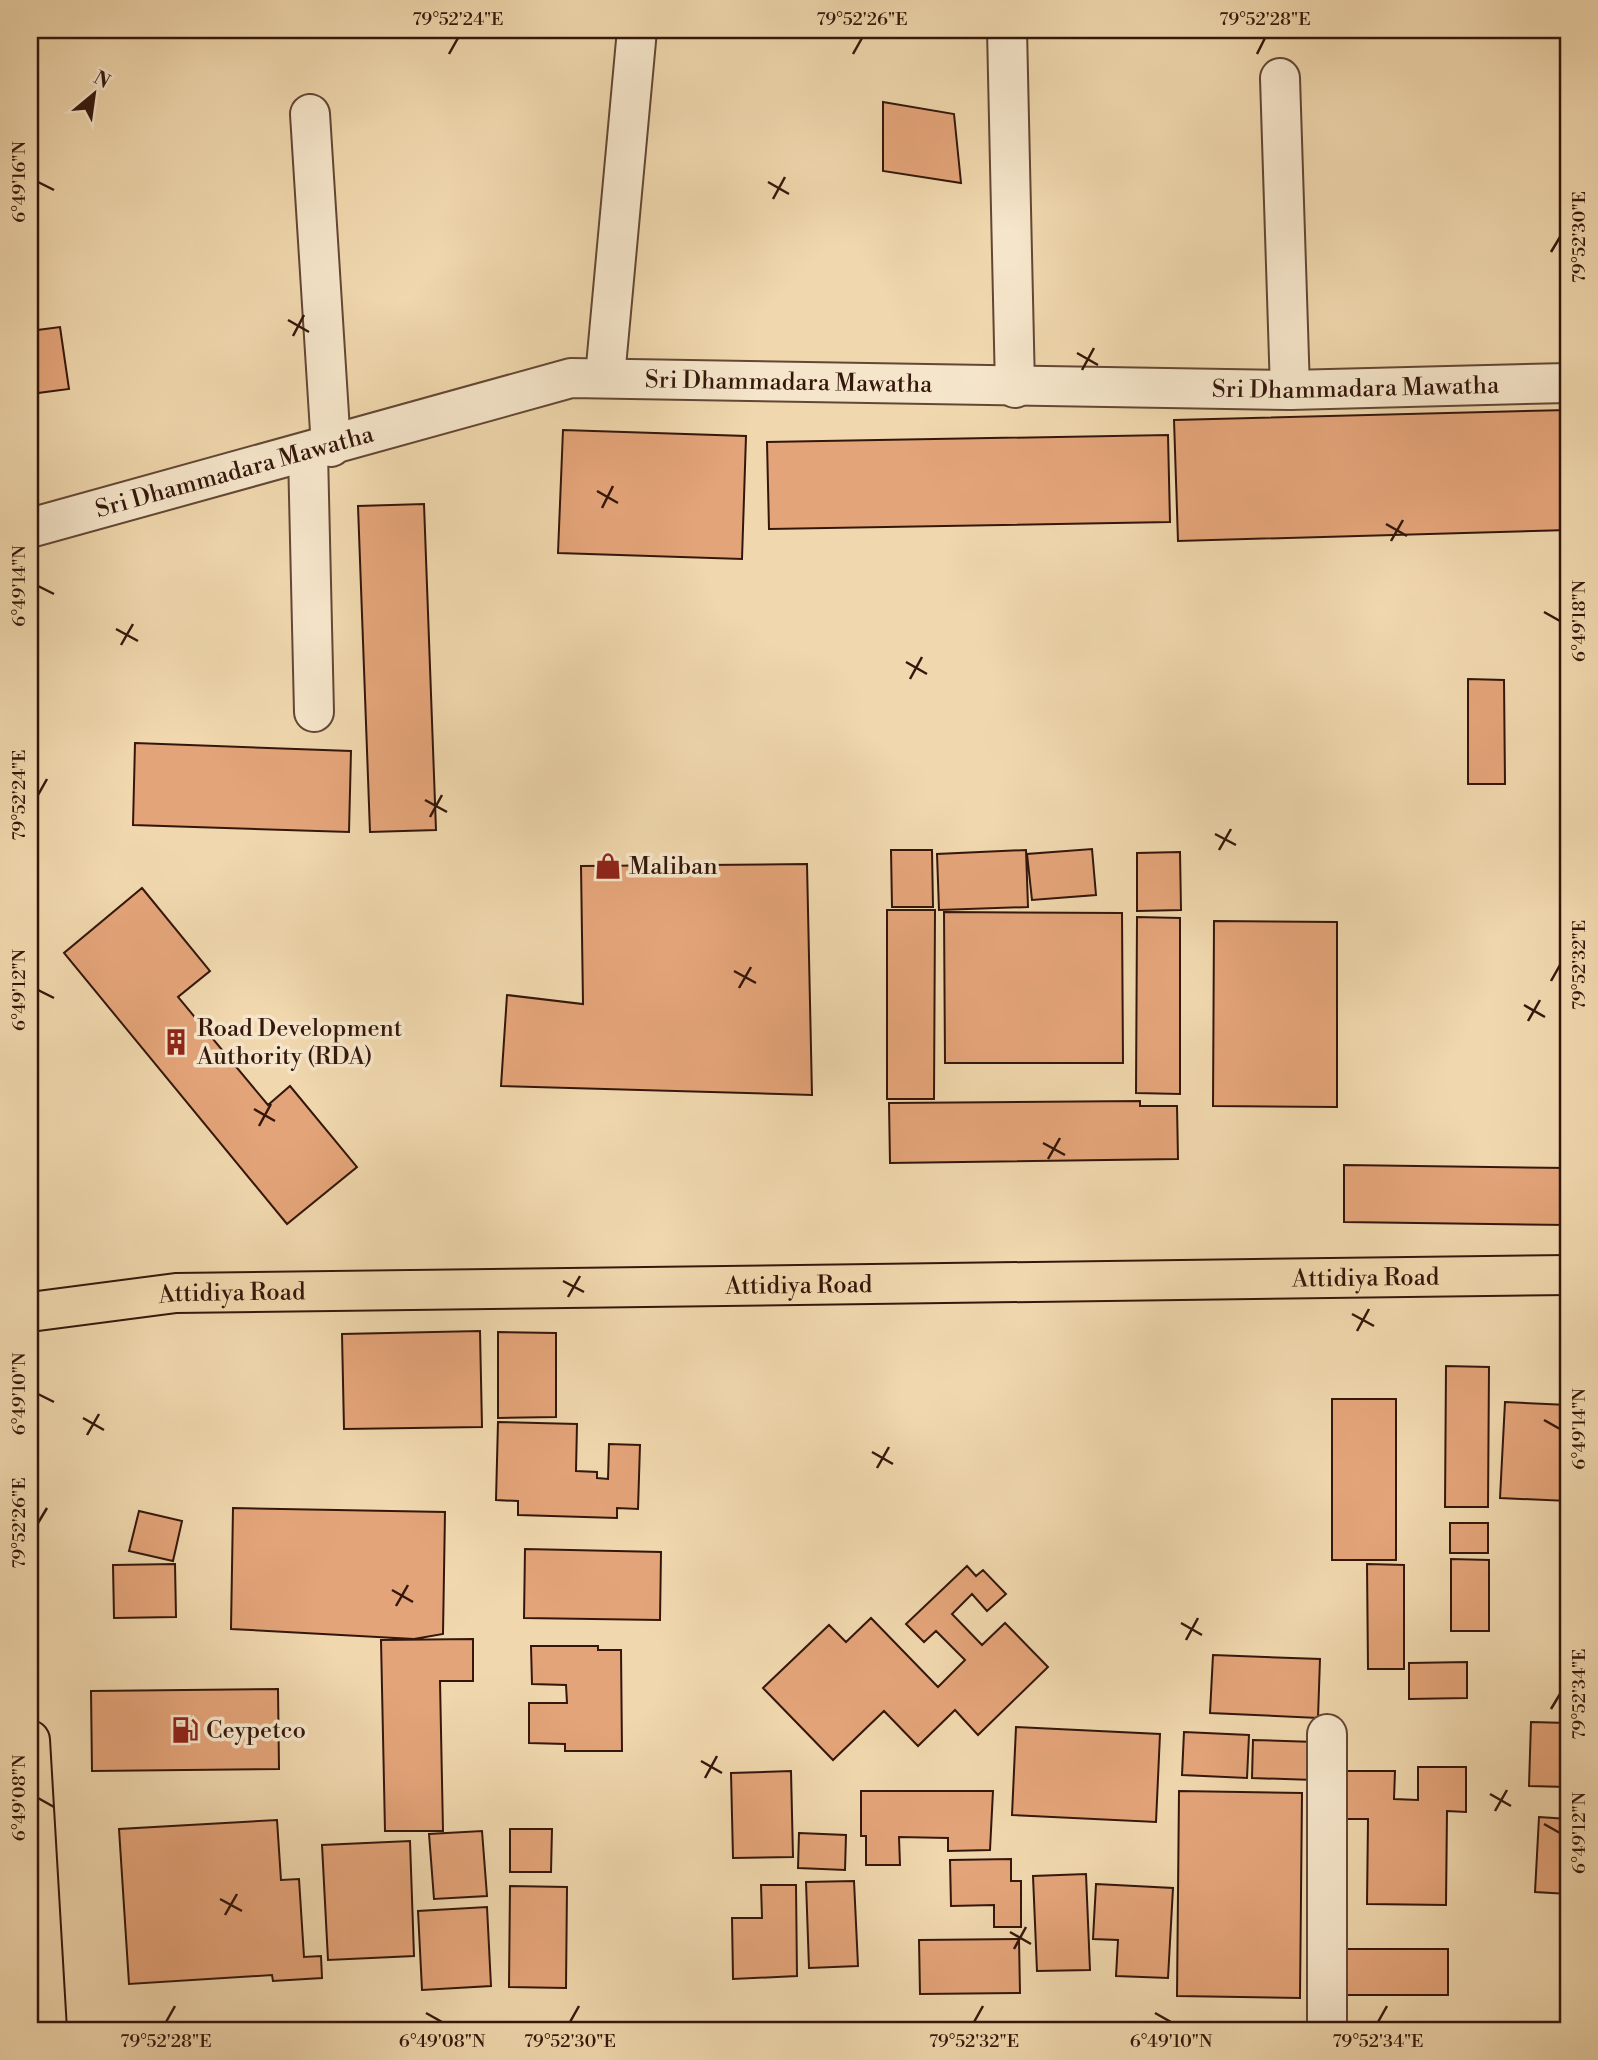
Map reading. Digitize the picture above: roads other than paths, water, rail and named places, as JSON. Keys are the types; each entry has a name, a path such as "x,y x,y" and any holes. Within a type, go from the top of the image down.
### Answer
{"main road":[{"name":"Attidiya Road","path":"30,1312 176,1293 1568,1275"},
{"path":"30,1740 47,2030"}],"street":[{"path":"605,377 637,30"},
{"path":"1006,30 1015,388"},
{"path":"1280,78 1290,390"},
{"path":"310,114 320,450 314,712"},
{"name":"Sri Dhammadara Mawatha","path":"30,528 571,379 605,377 1015,388 1290,390 1568,383"},
{"path":"1327,1734 1327,2030"}],"place":[{"name":"Maliban","path":"608,866"},
{"name":"Road Development Authority (RDA)","path":"176,1042"},
{"name":"Ceypetco","path":"185,1730"}]}
